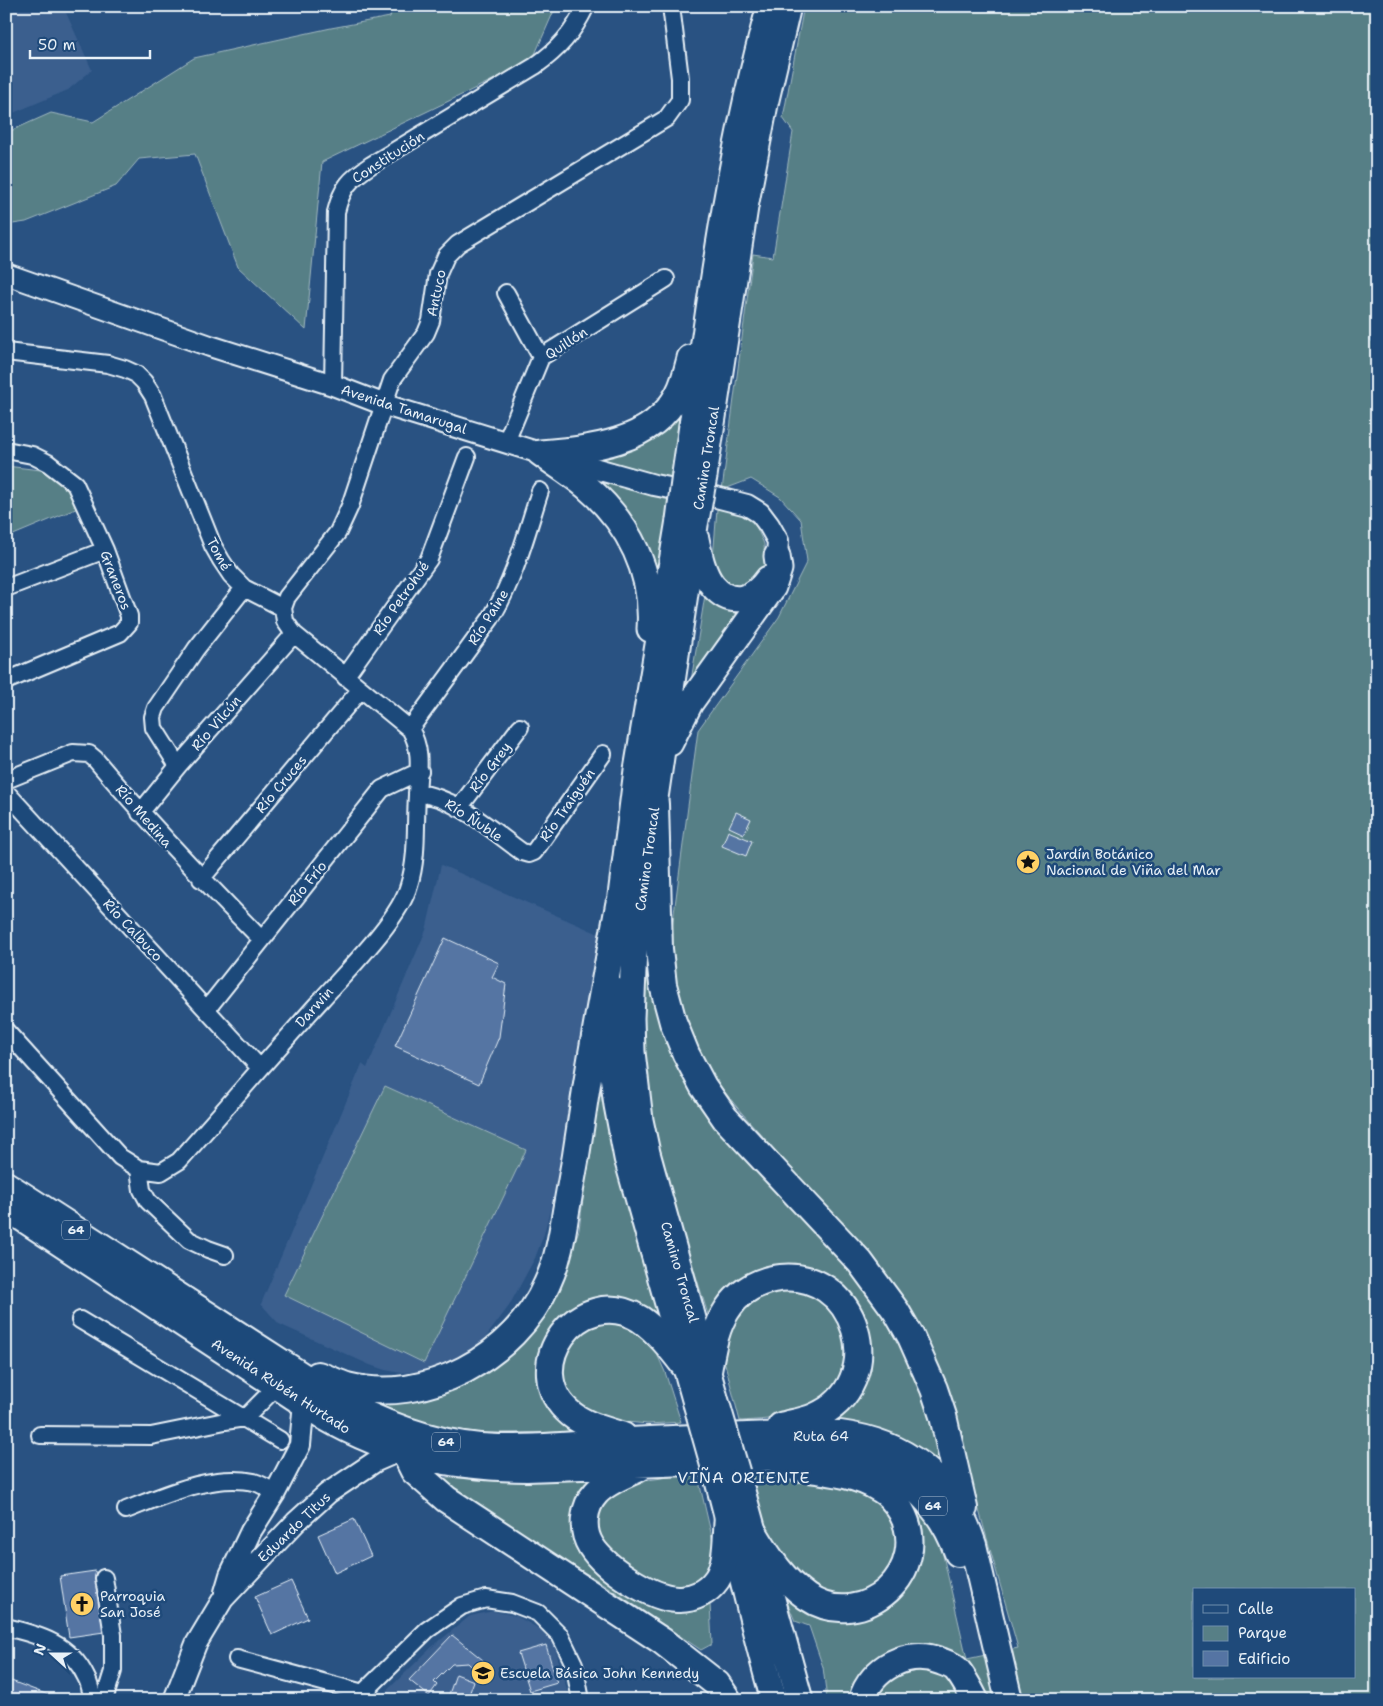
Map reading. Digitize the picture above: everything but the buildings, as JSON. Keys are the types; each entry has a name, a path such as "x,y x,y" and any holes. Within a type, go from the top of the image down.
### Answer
{"highway":[{"path":"655,804 659,949 663,985 673,1022 686,1054 703,1086 725,1118 860,1262 896,1311 923,1363 937,1398 973,1545"},
{"path":"274,1357 346,1386 387,1390 408,1388 441,1380 466,1369 499,1347 526,1319 547,1286 559,1249 574,1173 592,1050 619,905"},
{"name":"Avenida Rubén Hurtado","path":"6,1185 347,1405 372,1418 423,1436 465,1445 499,1448 644,1452"},
{"name":"Avenida Rubén Hurtado","path":"6,1207 348,1430 402,1452 461,1464 527,1468 644,1452"},
{"path":"728,1516 723,1565 716,1580 704,1592 686,1599 676,1599 650,1591 630,1581 609,1565 591,1545 586,1536 585,1516 590,1500 644,1452 591,1426 572,1414 557,1397 551,1375 553,1352 560,1337 572,1324 582,1317 593,1313 617,1311 634,1316 649,1326 697,1370 726,1311 743,1292 766,1280 792,1278 817,1284 838,1298 852,1319 859,1345 856,1370 844,1394 836,1403 814,1417 734,1461"},
{"name":"Ruta 64","path":"734,1461 840,1434 859,1436 894,1448 910,1457 938,1481 959,1510 973,1545 1009,1700"},
{"path":"402,1452 414,1471 446,1499 662,1641 723,1695"},
{"name":"Ruta 64","path":"644,1452 734,1461 812,1452 847,1454 864,1458 896,1473 924,1495 946,1524 960,1557 992,1700"},
{"path":"734,1461 841,1474 880,1489 894,1502 904,1517 909,1541 908,1553 900,1576 884,1594 863,1605 852,1608 834,1608 818,1603 798,1590 774,1566 754,1533"},
{"path":"862,1700 869,1685 884,1669 899,1661 915,1657 937,1659 956,1670 976,1700"}],"main road":[{"name":"Camino Troncal","path":"697,1370 640,1120 632,1052 632,983 634,949 655,804 690,523 717,254 746,101 770,6"},
{"name":"Camino Troncal","path":"695,475 765,104 788,6"},
{"path":"540,453 586,449 631,436 646,428 670,407 678,395 685,378 717,254"},
{"path":"540,453 587,487 613,513 631,538 642,564 652,608 641,747"},
{"name":"Camino Troncal","path":"690,523 641,747 619,905 610,1008 611,1060 616,1105 627,1158 706,1400 734,1461 800,1700"},
{"path":"690,523 700,558 712,585 720,593 730,597 748,598 756,593 771,576 777,556"},
{"path":"660,763 690,703 773,587 779,569 777,556"},
{"name":"Camino Troncal","path":"734,1461 728,1516 774,1700"}],"street":[{"name":"Constitución","path":"333,385 336,212 344,188 353,177 371,165 555,52 570,34 586,6"},
{"name":"Antuco","path":"283,608 287,597 338,532 350,506 395,376 426,333 430,321 438,274 452,249 667,118 680,100 680,78 671,6"},
{"name":"Avenida Tamarugal","path":"6,274 210,346 540,453 654,485 714,496 747,505 760,513 769,525 778,541 777,556"},
{"name":"Quillón","path":"506,442 542,358 666,279"},
{"path":"506,293 542,358"},
{"name":"Tomé","path":"6,352 108,364 136,374 153,396 213,546 231,575 244,588 283,608"},
{"name":"Graneros","path":"6,450 32,455 48,463 75,484 105,550 128,610 129,623 120,633 6,681"},
{"name":"Río Petrohué","path":"345,677 429,559 467,457"},
{"name":"Río Paine","path":"410,729 502,600 516,565 540,491"},
{"path":"6,588 105,550"},
{"path":"178,766 154,728 153,717 156,708 196,649 244,588"},
{"path":"283,608 285,621 294,634 410,729 416,738 419,754 420,771 417,794"},
{"name":"Río Vilcún","path":"140,812 294,634"},
{"name":"Río Cruces","path":"201,879 360,689"},
{"name":"Río Grey","path":"459,808 520,727"},
{"name":"Río Medina","path":"6,780 73,753 89,754 201,879 262,940"},
{"name":"Río Traiguén","path":"529,854 534,852 604,754"},
{"name":"Río Frío","path":"206,1009 382,789 420,771"},
{"name":"Río Calbuco","path":"6,792 260,1068"},
{"name":"Río Ñuble","path":"417,794 431,795 459,808 522,852 529,854"},
{"name":"Darwin","path":"6,1031 120,1157 139,1169 161,1172 179,1161 388,923 403,902 410,885 415,848 417,794"},
{"path":"139,1169 142,1190 148,1201 189,1240 225,1255"},
{"path":"80,1320 280,1440"},
{"path":"40,1435 151,1436 246,1418 278,1385"},
{"name":"Eduardo Titus","path":"223,1599 230,1575 251,1531 275,1493 300,1445 304,1402"},
{"name":"Eduardo Titus","path":"174,1700 196,1644 223,1599 296,1522 328,1493 376,1461 402,1452"},
{"path":"126,1510 184,1487 232,1480 256,1482 275,1493"},
{"path":"251,1531 272,1548"},
{"path":"104,1578 113,1635 113,1672 104,1700"},
{"path":"237,1659 361,1696 427,1630 462,1606 486,1599 512,1603 538,1613 560,1635 574,1664 581,1700"},
{"path":"6,1627 38,1635 65,1649 77,1662 87,1678 93,1700"}],"shaded area":[{"path":"6,6 63,6 92,70 68,90 6,116"},
{"path":"441,865 599,934 556,1186 544,1234 535,1258 509,1306 483,1341 472,1351 460,1359 432,1370 401,1373 370,1365 279,1324 261,1304 362,1064 367,1068 426,930"},
{"name":"Escuela Básica John Kennedy","path":"493,1611 516,1616 536,1627 553,1641 570,1700 377,1700 432,1647 470,1616"}],"green space":[{"path":"393,6 556,6 532,61 322,162 306,330 238,267 195,154 139,159 116,186 26,222 6,225 6,133 51,113 93,122 194,58 390,17"},
{"name":"Jardín Botánico Nacional de Viña del Mar","path":"804,6 1377,6 1377,1700 867,1700 894,1676 960,1661 887,1653 868,1666 857,1682 852,1700 827,1700 823,1667 809,1626 795,1621 784,1595 807,1614 834,1621 858,1620 869,1617 891,1606 900,1599 909,1587 919,1566 924,1544 923,1528 918,1514 901,1494 919,1508 940,1542 967,1659 1018,1648 941,1376 923,1336 887,1275 741,1112 707,1070 688,1030 676,994 670,944 698,730 779,617 807,561 801,520 780,497 751,479 722,490 753,254 773,257 793,132 783,118"},
{"path":"681,402 671,479 585,454"},
{"path":"6,466 49,471 69,486 78,508 6,538"},
{"path":"584,475 619,486 670,498 655,601"},
{"path":"717,509 742,513 756,526 764,544 765,565 752,587 739,590 712,571"},
{"path":"706,589 751,603 690,687"},
{"path":"647,919 670,1044 859,1275 908,1349 951,1478 820,1425 857,1386 839,1285 812,1269 778,1269 712,1327 678,1219 649,1117 643,1023"},
{"path":"598,1084 625,1195 660,1316 642,1306 596,1299 571,1308 553,1327 539,1354 538,1385 553,1414 577,1432 480,1433 422,1424 343,1392 458,1386 511,1355 538,1323 560,1281 579,1230"},
{"path":"385,1086 526,1150 424,1363 284,1295"},
{"path":"789,1281 838,1309 849,1346 848,1357 839,1378 832,1388 804,1409 782,1417 740,1421 724,1360 729,1330 742,1303"},
{"path":"613,1320 649,1336 665,1372 681,1422 648,1424 615,1421 573,1405 559,1367 580,1327"},
{"path":"750,1467 856,1484 896,1515 897,1555 888,1576 854,1598 812,1593 769,1548"},
{"path":"697,1473 716,1554 709,1573 696,1588 669,1590 604,1551 592,1516 604,1495 627,1483"},
{"path":"441,1478 598,1478 582,1552 596,1573 656,1609 693,1609 710,1604 712,1644 701,1650 602,1583 482,1510"}],"waterway":[{"path":"1377,333 1372,339 1377,342"}],"place":[{"name":"Jardín Botánico Nacional de Viña del Mar","path":"1028,862"},
{"name":"Parroquia San José","path":"82,1604"},
{"name":"Escuela Básica John Kennedy","path":"483,1673"}],"district":[{"name":"VIÑA ORIENTE","path":"744,1477"}]}
